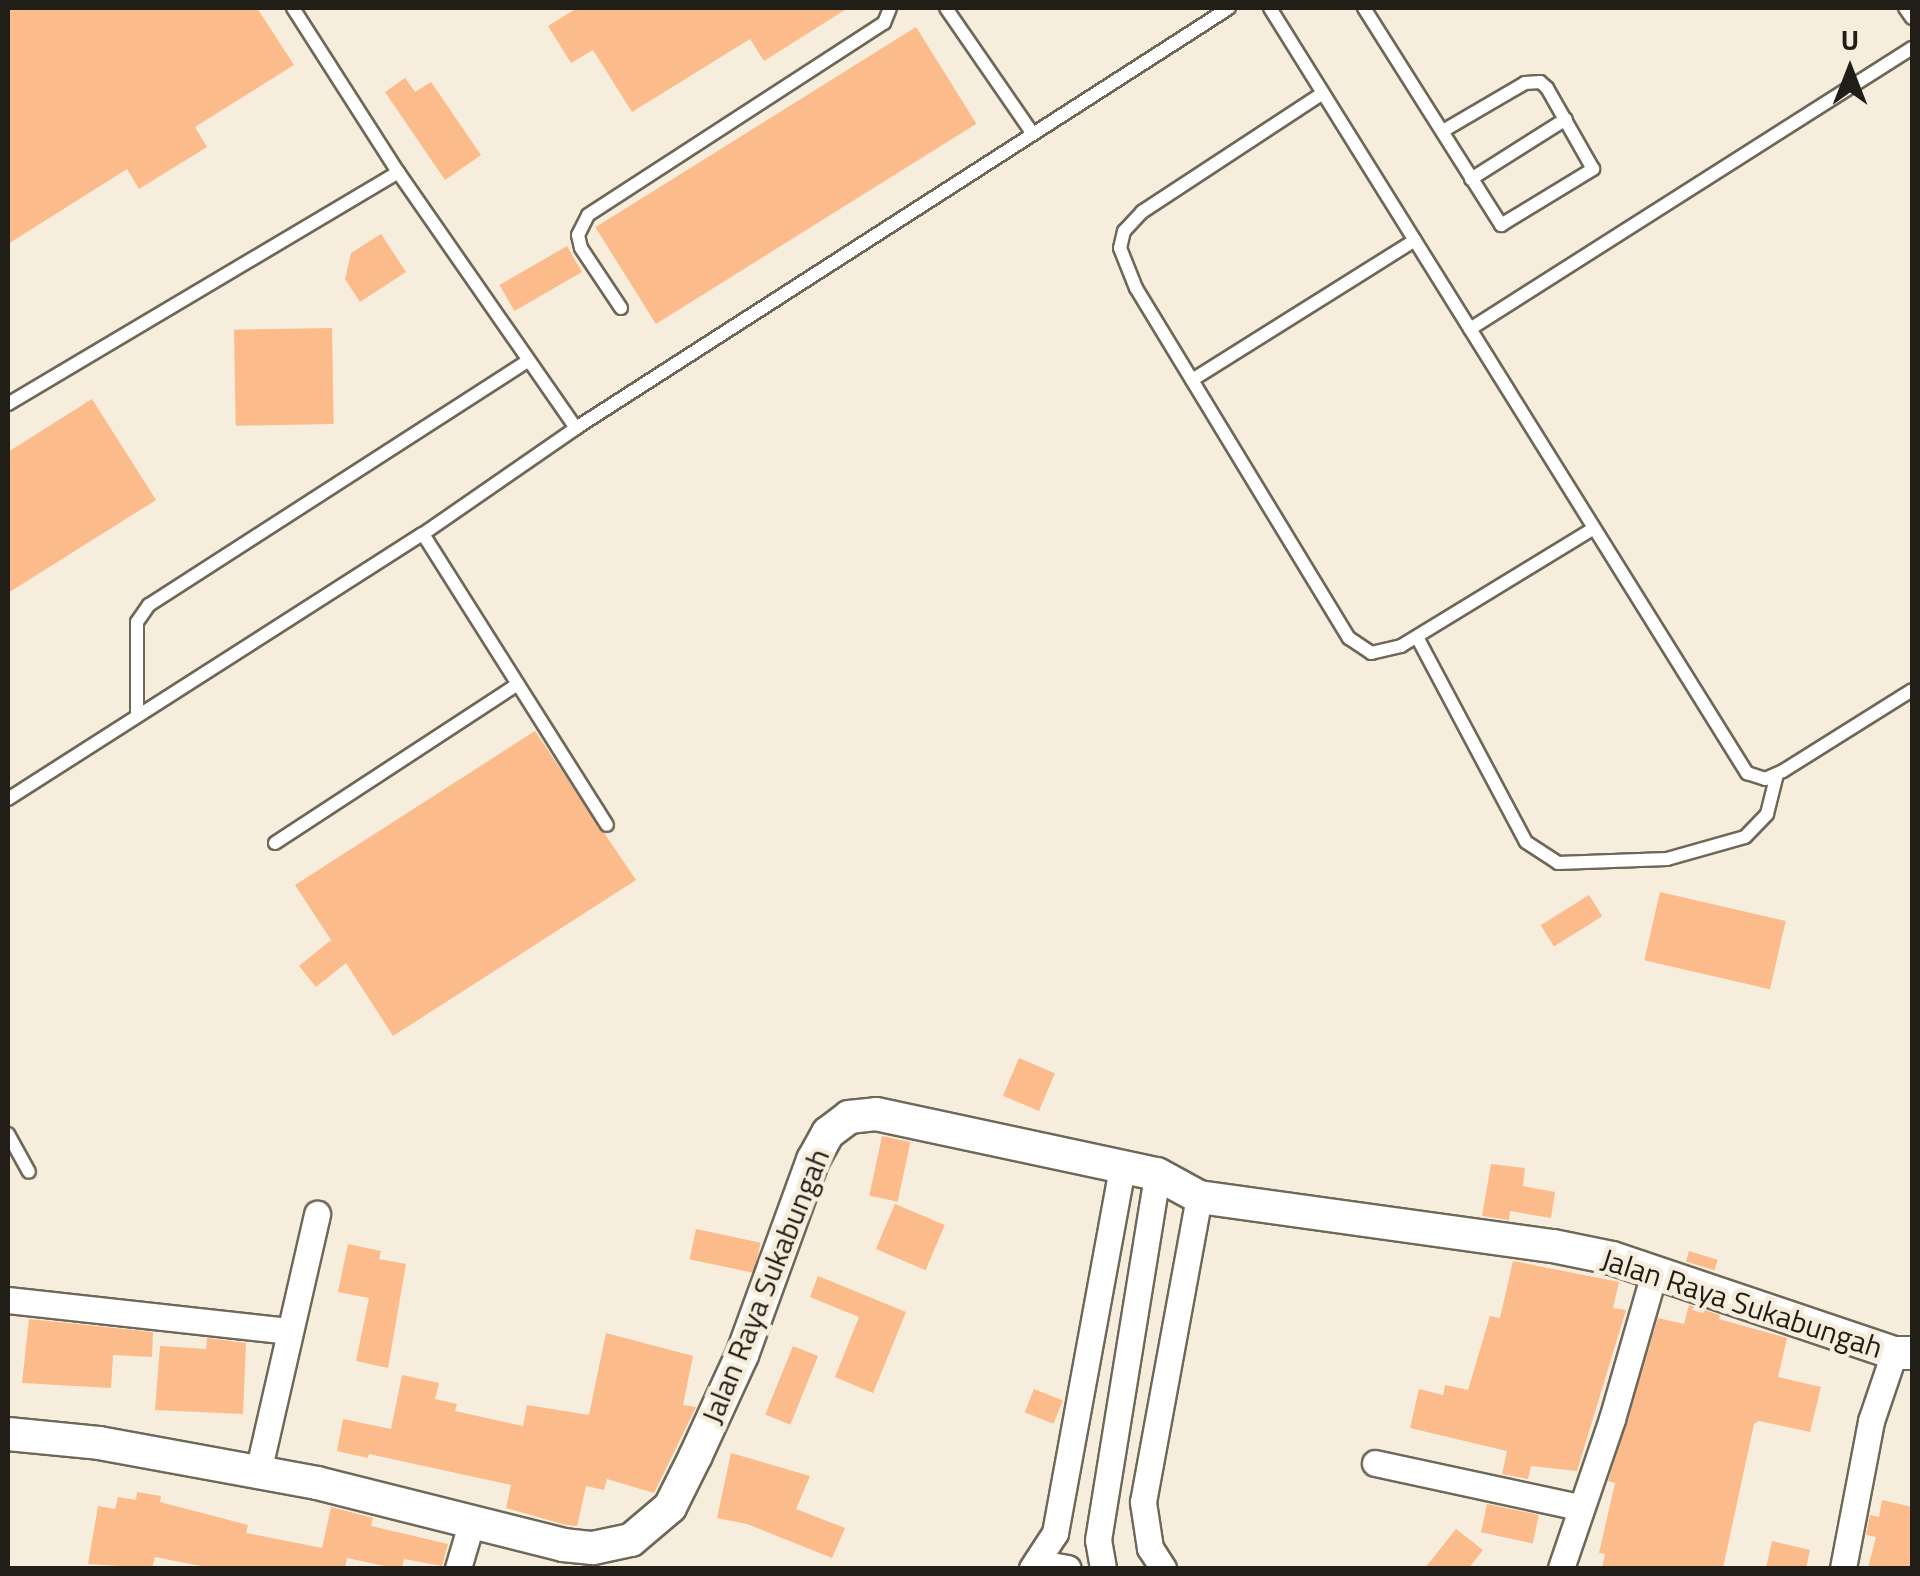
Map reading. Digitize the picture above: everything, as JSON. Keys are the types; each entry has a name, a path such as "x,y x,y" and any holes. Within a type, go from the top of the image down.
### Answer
{"street":[{"name":"Jalan Raya Sukabungah","path":"8,1434 99,1443 258,1472 471,1524 593,1548 630,1540 670,1507 742,1355 813,1160 828,1133 849,1117 876,1114 1157,1174 1200,1198 1552,1246 1655,1270 1904,1353"},
{"path":"1068,1568 1035,1566 1055,1533 1122,1167"},
{"path":"1103,1568 1098,1540 1157,1174"},
{"path":"1163,1568 1150,1548 1143,1502 1200,1198"},
{"path":"258,1472 316,1214"},
{"path":"1561,1568 1578,1507 1612,1419 1655,1270"},
{"path":"8,1300 289,1331"},
{"path":"1843,1568 1871,1421 1904,1353"},
{"path":"1375,1463 1578,1507"},
{"path":"458,1568 471,1524"}],"lane":[{"path":"620,308 581,248 578,236 588,215 884,23 890,8"},
{"path":"946,8 1033,134"},
{"path":"8,799 423,534 576,428 1229,8"},
{"path":"1270,8 1747,773 1755,779 1777,774 1912,690"},
{"path":"1364,8 1442,132 1472,179 1504,226 1590,174 1592,166 1566,119 1547,88 1534,81 1442,132"},
{"path":"1905,8 1912,18"},
{"path":"299,9 398,172 576,428"},
{"path":"1470,329 1912,48"},
{"path":"1323,93 1142,212 1124,232 1122,258 1349,638 1371,653 1384,652 1418,637 1594,528"},
{"path":"1472,179 1566,119"},
{"path":"8,404 398,172"},
{"path":"1192,380 1414,240"},
{"path":"137,715 138,622 150,605 528,361"},
{"path":"423,534 607,825"},
{"path":"1418,637 1518,828 1538,852 1558,863 1666,859 1745,837 1767,814 1777,774"},
{"path":"276,843 516,686"},
{"path":"8,1134 29,1172"}],"building":[{"path":"8,8 257,8 294,65 195,127 207,147 139,189 127,169 8,244"},
{"path":"577,8 848,8 764,61 750,39 632,112 593,50 571,63 548,26"},
{"path":"916,27 976,124 656,324 595,227"},
{"path":"405,78 415,92 431,82 481,155 445,180 385,92"},
{"path":"381,234 406,272 360,302 345,279 351,253"},
{"path":"567,246 582,272 514,311 499,285"},
{"path":"332,328 334,424 236,426 234,330"},
{"path":"92,399 156,500 8,593 8,452"},
{"path":"535,731 636,880 393,1036 346,963 316,987 299,966 331,940 295,885"},
{"path":"1660,892 1786,921 1770,989 1644,960"},
{"path":"1589,895 1602,916 1554,946 1541,925"},
{"path":"1019,1058 1055,1073 1039,1111 1003,1096"},
{"path":"882,1136 910,1142 898,1202 869,1196"},
{"path":"1491,1164 1525,1168 1523,1186 1555,1192 1551,1218 1510,1211 1509,1220 1482,1216"},
{"path":"895,1204 945,1225 926,1270 876,1249"},
{"path":"696,1229 761,1243 754,1273 690,1259"},
{"path":"348,1244 381,1251 379,1259 406,1264 388,1368 356,1361 369,1298 338,1292"},
{"path":"1689,1251 1718,1260 1714,1270 1686,1262"},
{"path":"1513,1261 1619,1282 1613,1308 1626,1310 1577,1471 1531,1466 1528,1479 1502,1474 1507,1451 1410,1428 1419,1389 1443,1395 1445,1385 1468,1390 1490,1316 1500,1318"},
{"path":"818,1276 906,1312 873,1393 835,1377 859,1317 810,1297"},
{"path":"1689,1305 1720,1315 1719,1319 1787,1338 1778,1377 1821,1387 1810,1432 1759,1421 1754,1424 1723,1568 1602,1568 1605,1554 1599,1553 1615,1483 1608,1481 1658,1318 1684,1324"},
{"path":"29,1319 153,1332 152,1357 113,1355 111,1388 22,1383"},
{"path":"606,1333 693,1356 683,1405 696,1407 654,1493 607,1479 604,1490 586,1486 577,1526 566,1525 506,1508 511,1485 369,1454 368,1458 337,1451 343,1419 391,1429 402,1375 439,1383 435,1399 457,1404 455,1411 523,1426 527,1405 589,1415"},
{"path":"207,1338 246,1343 243,1414 155,1410 160,1346 206,1349"},
{"path":"793,1346 818,1356 790,1425 765,1415"},
{"path":"1034,1389 1063,1401 1053,1424 1025,1412"},
{"path":"731,1453 810,1476 796,1509 845,1528 832,1558 747,1524 717,1518"},
{"path":"137,1492 161,1496 160,1502 248,1525 246,1533 322,1548 331,1507 373,1518 371,1526 448,1544 442,1566 404,1559 402,1568 394,1568 347,1558 345,1568 211,1568 155,1557 152,1568 88,1564 98,1506 115,1509 118,1497 136,1500"},
{"path":"1882,1500 1912,1507 1912,1568 1868,1568 1876,1537 1866,1535 1870,1515 1879,1517"},
{"path":"1487,1504 1539,1515 1533,1543 1481,1532"},
{"path":"1456,1529 1483,1550 1469,1568 1425,1568"},
{"path":"1772,1541 1810,1550 1806,1568 1766,1568"}]}
